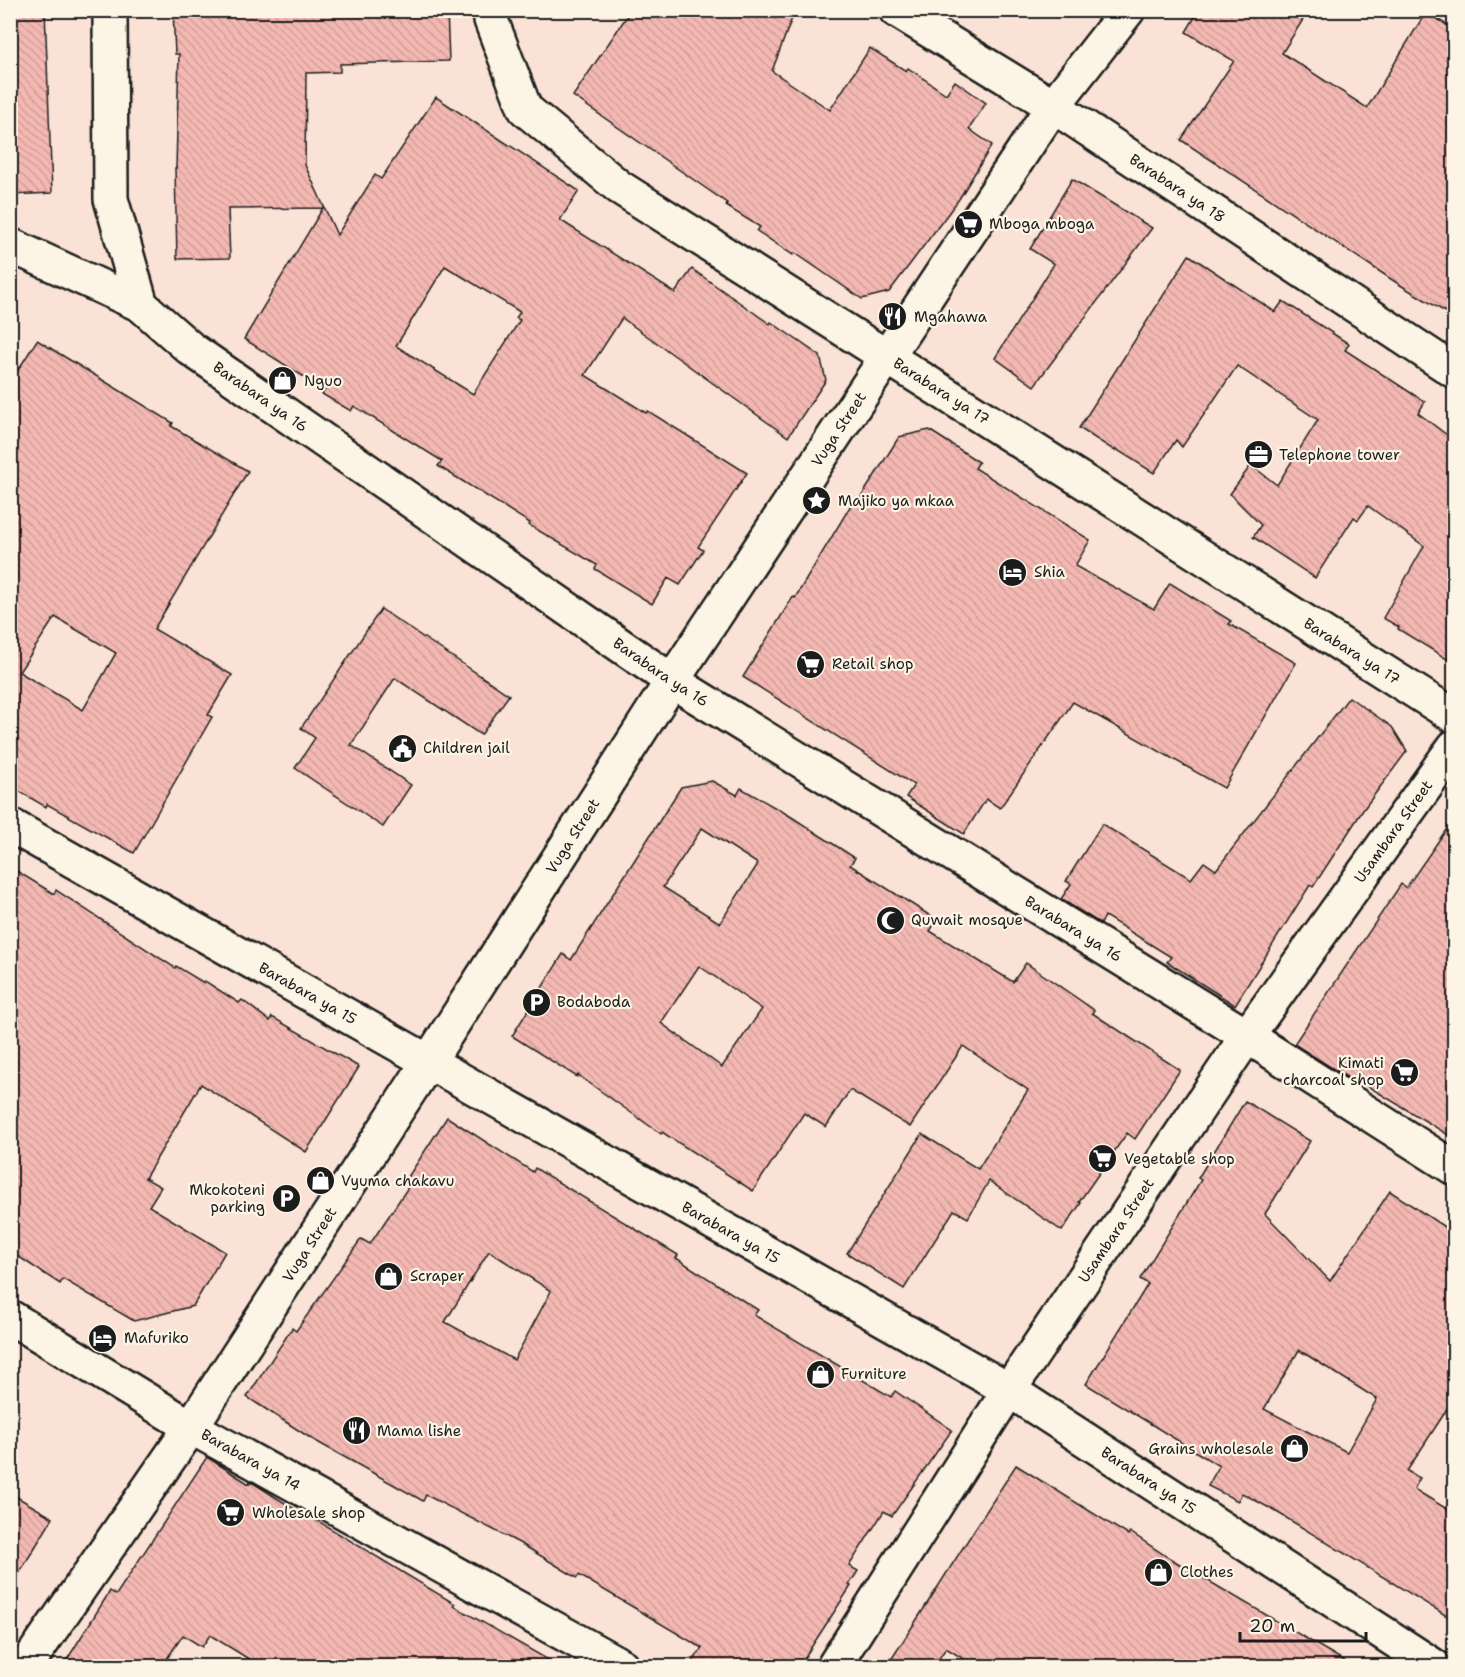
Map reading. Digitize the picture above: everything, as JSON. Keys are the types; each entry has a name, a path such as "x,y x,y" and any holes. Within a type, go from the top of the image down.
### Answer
{"street":[{"path":"110,10 111,199 141,305"},
{"name":"Barabara ya 17","path":"491,10 491,20 525,109 619,187 1455,716"},
{"name":"Barabara ya 18","path":"896,10 1053,106 1455,371"},
{"name":"Vuga Street","path":"26,1666 191,1427 672,681 1053,106 1128,10"},
{"path":"10,245 141,305"},
{"name":"Barabara ya 16","path":"141,305 190,350 672,681 1247,1036 1455,1168"},
{"name":"Usambara Street","path":"834,1666 1009,1390 1247,1036 1455,747"},
{"name":"Barabara ya 15","path":"10,825 1009,1390 1434,1666"},
{"name":"Barabara ya 14","path":"10,1317 191,1427 622,1666"}],"building":[{"path":"10,10 45,10 52,193 10,195"},
{"path":"173,10 447,10 449,61 340,64 340,72 306,73 305,165 337,235 375,175 381,179 436,97 579,191 560,220 675,293 692,269 820,356 826,380 788,437 622,318 585,375 646,413 648,411 747,473 698,547 703,550 680,585 668,578 652,604 595,569 597,565 529,525 530,523 438,466 442,461 354,406 351,411 322,394 325,390 244,339 323,208 228,209 230,258 177,259 175,168 179,54 175,54","holes":["445,266 520,312 516,318 520,320 473,394 396,346"]},
{"path":"631,10 795,10 772,71 830,110 870,48 906,71 908,68 946,94 955,81 986,103 969,129 992,145 959,199 889,292 862,299 795,253 793,255 757,231 760,227 726,206 727,203 573,96"},
{"path":"1199,10 1309,10 1282,53 1367,108 1426,12 1455,30 1455,318 1397,283 1181,140 1234,61 1186,32"},
{"path":"1072,179 1152,228 1034,386 995,358 1054,264 1030,249"},
{"path":"1189,255 1275,312 1283,301 1349,344 1345,350 1425,402 1418,413 1455,441 1455,664 1383,618 1424,546 1368,506 1358,520 1354,517 1315,578 1253,537 1261,525 1230,494 1251,465 1277,485 1318,420 1237,366 1182,447 1176,440 1154,473 1079,428"},
{"path":"37,340 173,423 171,426 248,471 154,629 232,675 208,715 212,717 134,853 10,786 10,383","holes":["55,617 116,653 83,710 19,672"]},
{"path":"929,430 979,462 975,468 1090,540 1075,566 1154,609 1170,583 1231,621 1229,624 1296,663 1224,788 1073,702 1000,808 986,799 964,834 906,797 914,785 743,677 793,597 795,598 854,500 858,502 899,437"},
{"path":"381,609 509,695 481,735 395,678 351,745 411,785 383,827 295,768 315,738 301,728"},
{"path":"1349,697 1392,727 1407,751 1363,810 1313,887 1310,885 1235,1005 1167,962 1171,957 1105,916 1101,924 1061,899 1071,884 1066,881 1102,824 1191,879 1204,862 1216,870"},
{"path":"712,781 737,795 741,788 855,858 850,865 937,920 930,931 1013,982 1026,963 1094,1010 1092,1013 1180,1070 1135,1139 1127,1133 1079,1202 1081,1203 1062,1231 989,1181 968,1218 954,1210 904,1289 847,1253 922,1134 978,1169 1028,1090 963,1046 910,1127 850,1090 826,1127 804,1113 753,1191 662,1132 661,1134 578,1075 577,1077 512,1036 563,954 571,960 681,787","holes":["702,828 758,864 720,923 663,887","699,966 762,1009 722,1067 661,1023"]},
{"path":"1455,817 1455,1139 1361,1082 1359,1085 1294,1044 1401,884 1406,888"},
{"path":"10,867 54,894 56,890 175,968 176,966 204,983 205,981 239,1003 242,1000 270,1021 272,1017 359,1067 306,1152 201,1084 145,1178 161,1187 149,1206 225,1252 193,1306 134,1321 63,1279 60,1284 10,1251"},
{"path":"1245,1101 1310,1141 1265,1214 1330,1281 1390,1191 1455,1234 1455,1397 1407,1471 1420,1478 1414,1489 1455,1514 1455,1621 1275,1511 1242,1493 1238,1501 1208,1486 1219,1466 1086,1384 1148,1284 1140,1279 1201,1180 1198,1178","holes":["1299,1350 1377,1399 1347,1452 1264,1409"]},
{"path":"447,1117 533,1172 535,1168 678,1255 676,1258 758,1310 754,1315 891,1397 895,1391 952,1430 892,1516 884,1511 849,1566 858,1571 849,1585 851,1586 799,1666 690,1666 702,1648 579,1575 577,1578 523,1545 426,1495 423,1501 312,1439 247,1397 292,1328 296,1331 361,1239 370,1244 411,1183 406,1180","holes":["489,1251 551,1291 514,1360 445,1322"]},
{"path":"207,1457 249,1484 250,1481 302,1514 303,1512 455,1604 454,1606 559,1666 260,1666 210,1635 202,1647 183,1635 162,1666 63,1666 110,1591 116,1595"},
{"path":"1016,1465 1128,1535 1130,1532 1166,1556 1353,1666 975,1666 946,1648 934,1666 887,1666"},
{"path":"10,1493 53,1518 10,1588"}],"place":[{"name":"Mboga mboga","path":"968,224"},
{"name":"Mgahawa","path":"893,317"},
{"name":"Nguo","path":"283,381"},
{"name":"Telephone tower","path":"1258,455"},
{"name":"Majiko ya mkaa","path":"817,501"},
{"name":"Shia","path":"1013,572"},
{"name":"Retail shop","path":"811,664"},
{"name":"Children jail","path":"402,748"},
{"name":"Quwait mosque","path":"890,920"},
{"name":"Bodaboda","path":"536,1002"},
{"name":"Kimati charcoal shop","path":"1405,1072"},
{"name":"Vegetable shop","path":"1103,1159"},
{"name":"Vyuma chakavu","path":"320,1181"},
{"name":"Mkokoteni parking","path":"286,1199"},
{"name":"Scraper","path":"389,1276"},
{"name":"Mafuriko","path":"103,1338"},
{"name":"Furniture","path":"820,1374"},
{"name":"Mama lishe","path":"356,1431"},
{"name":"Grains wholesale","path":"1295,1449"},
{"name":"Wholesale shop","path":"231,1513"},
{"name":"Clothes","path":"1159,1572"}]}
